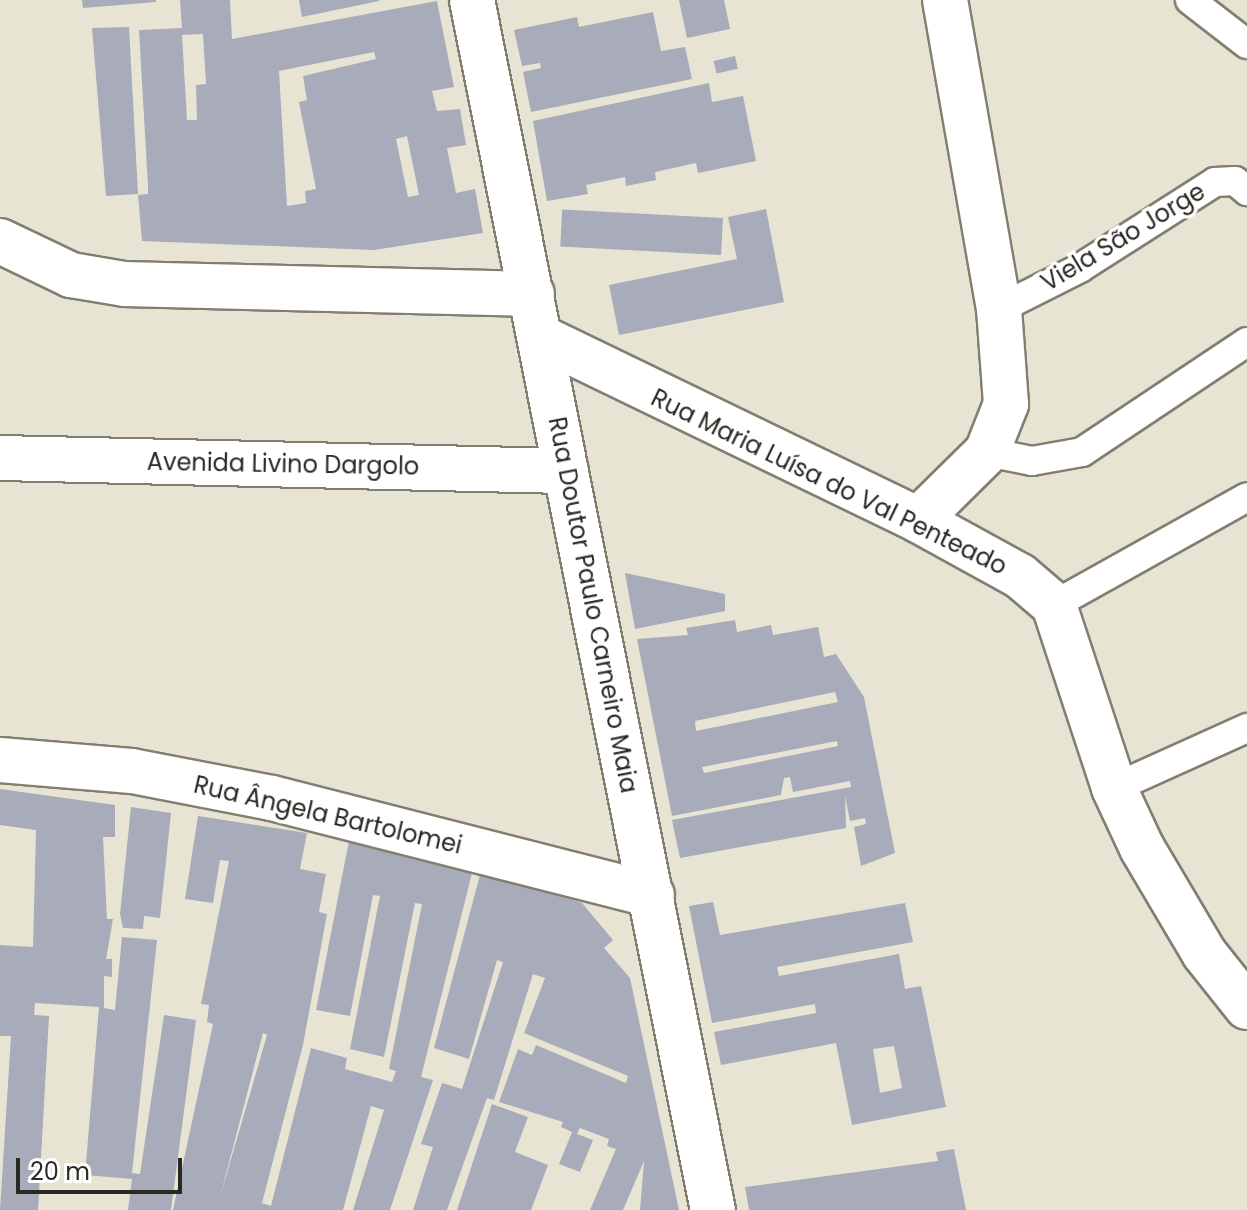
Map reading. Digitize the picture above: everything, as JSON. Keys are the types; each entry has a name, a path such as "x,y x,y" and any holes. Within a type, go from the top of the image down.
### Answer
{"street":[{"name":"Rua Doutor Paulo Carneiro Maia","path":"472,0 713,1210"},
{"path":"918,520 987,452 1006,404 999,309 945,0"},
{"path":"0,241 71,275 125,284 532,294"},
{"name":"Rua Maria Luísa do Val Penteado","path":"540,337 918,520 1020,576 1054,605"},
{"name":"Avenida Livino Dargolo","path":"0,458 566,471"},
{"path":"1054,605 1114,788 1204,953 1247,1007"},
{"name":"Rua Ângela Bartolomei","path":"0,760 132,771 272,798 652,895"}],"lane":[{"path":"1190,0 1247,44"},
{"name":"Viela São Jorge","path":"999,309 1080,268 1215,182 1235,181 1247,191"},
{"path":"987,452 1032,461 1082,452 1247,342"},
{"path":"1054,605 1247,497"},
{"path":"1114,788 1247,728"}],"building":[{"path":"82,0 156,0 156,2 83,8"},
{"path":"180,0 230,0 232,39 437,1 454,87 432,91 437,111 460,109 466,145 447,148 456,193 475,189 483,233 374,250 142,241 138,195 148,194 148,186 139,30 182,28","holes":["203,34 206,84 196,85 197,120 187,120 182,35","374,52 376,59 303,76 307,100 299,102 316,189 305,191 306,203 287,206 279,71","407,136 419,195 408,197 396,139"]},
{"path":"299,0 379,0 379,1 302,17"},
{"path":"679,0 724,0 730,29 687,38"},
{"path":"653,12 661,51 685,47 692,79 531,112 523,72 541,68 540,63 522,66 514,30 577,17 579,27"},
{"path":"129,27 138,194 106,196 92,28"},
{"path":"735,56 738,69 716,74 714,61"},
{"path":"709,83 712,102 743,96 756,161 698,173 696,163 655,172 656,180 626,186 625,177 586,185 588,194 547,201 533,121"},
{"path":"766,209 784,302 619,335 609,285 737,259 728,217"},
{"path":"562,210 723,218 721,255 560,247"},
{"path":"625,573 725,594 725,611 635,629"},
{"path":"735,620 737,632 771,625 773,635 818,627 824,657 836,654 864,697 895,853 861,866 854,827 866,824 865,818 850,821 845,796 846,828 680,858 672,820 851,787 850,781 793,792 790,777 784,778 781,795 672,816 637,639 688,635 686,628","holes":["835,692 838,702 696,731 695,721","837,741 838,746 704,773 702,767"]},
{"path":"0,789 115,805 115,837 103,837 107,919 113,919 106,959 112,959 112,977 104,976 104,1008 115,1010 122,937 157,940 132,1173 140,1174 164,1015 196,1020 171,1210 128,1210 132,1179 85,1175 99,1007 35,1003 34,1015 49,1016 38,1210 0,1210 11,1036 0,1036 0,945 33,947 36,830 0,825"},
{"path":"131,807 171,813 160,918 144,916 143,929 123,928 120,914"},
{"path":"198,816 307,833 300,869 326,874 319,912 327,914 303,1045 262,1203 271,1206 311,1048 347,1058 345,1069 392,1082 396,1071 389,1069 422,904 415,903 384,1057 350,1049 380,896 373,895 350,1016 316,1010 349,841 473,869 421,1077 433,1080 390,1210 353,1210 384,1110 371,1106 343,1210 173,1210 213,1024 207,1022 209,1005 201,1004 229,861 220,860 213,903 185,899","holes":["263,1033 267,1035 220,1197"]},
{"path":"481,871 582,903 613,940 604,948 630,978 679,1210 640,1210 644,1161 623,1210 590,1210 616,1149 607,1146 609,1139 580,1128 577,1134 593,1140 580,1172 559,1164 572,1132 561,1127 563,1122 499,1102 518,1049 532,1055 536,1045 626,1083 628,1076 524,1033 545,978 533,974 494,1100 487,1098 447,1210 413,1210 433,1147 421,1144 442,1083 462,1089 503,962 497,960 469,1059 434,1048"},
{"path":"713,902 720,935 905,903 913,942 777,967 779,976 899,954 905,989 921,986 946,1107 852,1125 836,1043 721,1065 714,1032 816,1013 815,1004 712,1023 689,906","holes":["894,1046 902,1088 880,1093 873,1049"]},
{"path":"492,1104 528,1117 515,1152 548,1165 531,1210 457,1210"},
{"path":"954,1149 966,1210 749,1210 745,1187 938,1161 936,1152"}]}
